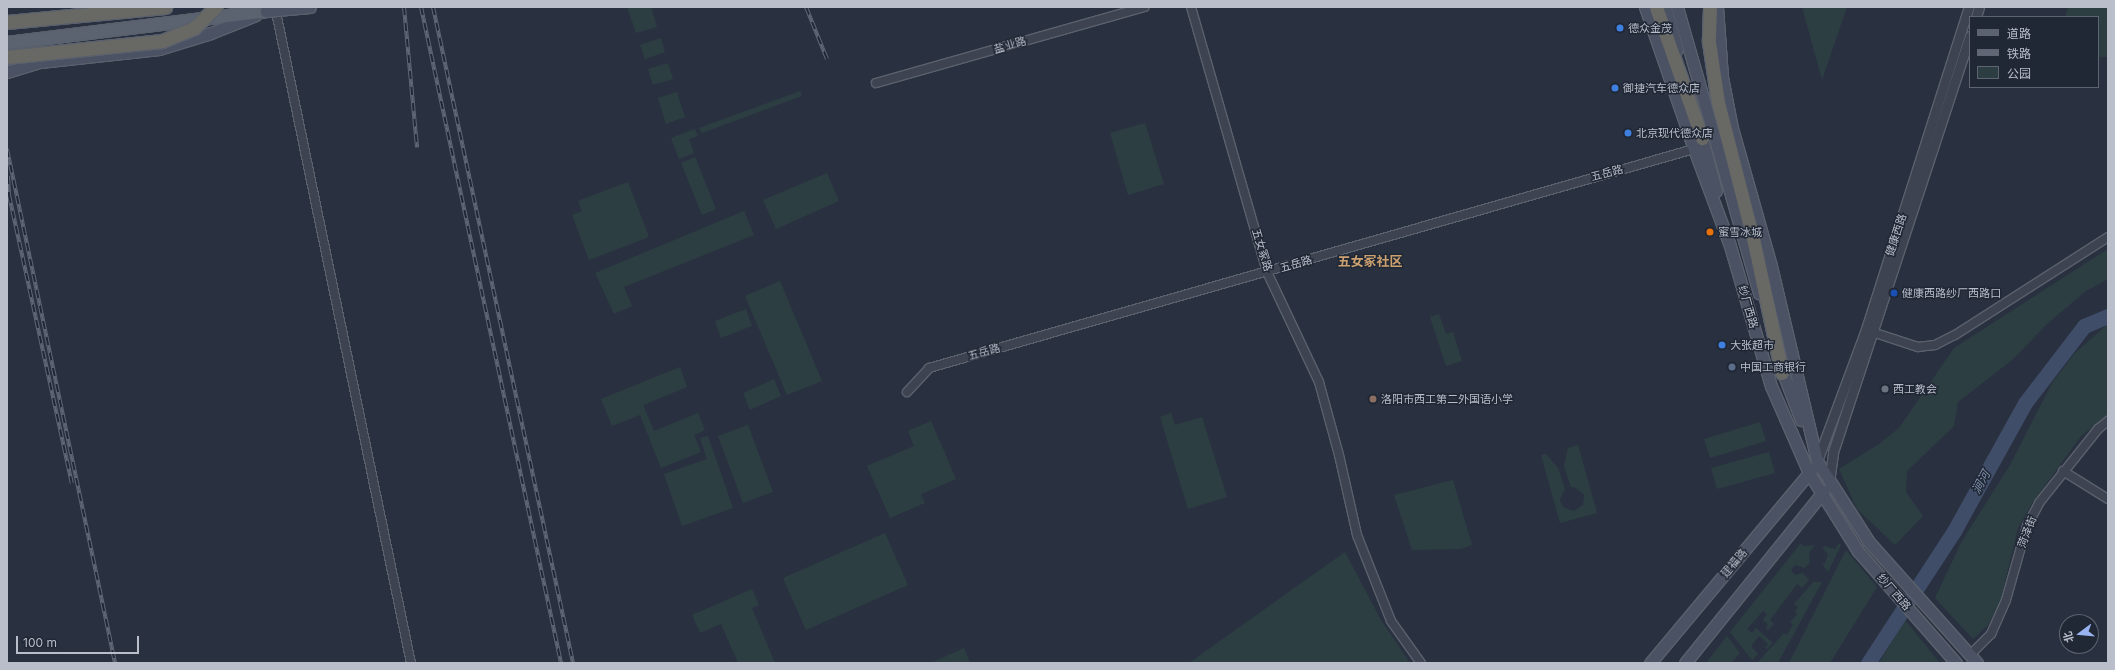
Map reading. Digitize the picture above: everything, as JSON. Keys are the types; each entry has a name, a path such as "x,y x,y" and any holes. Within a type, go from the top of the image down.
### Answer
{"highway":[{"path":"7,22 165,7"},
{"path":"7,57 162,41 194,28 216,7"},
{"path":"1656,7 1702,138"},
{"path":"1708,7 1709,42 1718,102 1753,238 1782,373"}],"main road":[{"path":"7,43 270,9 310,7"},
{"name":"纱厂西路","path":"1645,7 1694,149 1730,246 1771,386 1809,473 1822,496 1858,551 1955,661"},
{"path":"1665,7 1702,138 1730,246"},
{"path":"1677,7 1782,373 1817,461"},
{"name":"纱厂西路","path":"1717,7 1722,77 1732,128 1771,266 1817,461 1829,482 1869,542 1971,656"},
{"path":"7,72 40,62 159,49 211,33 270,9"},
{"name":"建福路","path":"1650,663 1809,473 1817,461"},
{"path":"1685,663 1822,496 1829,482"}],"street":[{"name":"盐业路","path":"876,83 1144,7"},
{"name":"五女冢路","path":"1191,7 1267,272 1319,382 1339,455 1357,535 1391,621 1421,663"},
{"name":"健康西路","path":"1829,482 1833,452 1970,7"},
{"path":"270,9 411,663"},
{"name":"健康西路","path":"1817,461 1869,331 1969,39"},
{"name":"五岳路","path":"907,392 929,368 1267,272 1576,181 1694,149"},
{"path":"1869,331 1918,347 1935,345 1955,335 2108,237"},
{"name":"菏泽街","path":"1971,656 1991,634 2006,600 2027,526 2039,503 2098,429 2108,421"},
{"path":"2063,471 2108,499"}],"green space":[{"path":"627,7 651,7 657,27 636,33"},
{"path":"1802,7 1847,7 1822,80"},
{"path":"2068,7 2108,7 2108,57 2099,57 2099,16 2065,16"},
{"path":"661,38 665,52 645,59 640,45"},
{"path":"668,63 673,79 653,85 648,69"},
{"path":"800,91 802,96 702,133 699,128"},
{"path":"677,92 685,117 666,124 658,98"},
{"path":"1145,123 1164,184 1128,195 1110,133"},
{"path":"695,129 698,136 689,139 694,153 679,159 671,138"},
{"path":"695,157 716,209 702,215 681,163"},
{"path":"827,173 839,201 776,229 763,200"},
{"path":"628,182 649,237 589,260 572,215 582,211 578,201"},
{"path":"744,211 754,235 624,287 632,306 614,314 595,273"},
{"path":"2108,249 2108,279 2086,291 2048,323 2012,360 1958,402 1954,426 1907,471 1906,492 1923,516 1895,545 1857,509 1839,469 1879,444 1899,428 1954,348"},
{"path":"780,281 822,381 787,395 745,296"},
{"path":"746,309 752,326 721,338 715,321"},
{"path":"1439,314 1446,334 1453,332 1462,361 1446,366 1430,317"},
{"path":"2108,324 2108,415 2081,436 2031,505 2018,528 2000,602 1988,625 1973,639 1935,598 1962,541 2010,465 2052,383 2075,353"},
{"path":"680,367 687,387 643,405 654,431 698,413 705,430 694,435 701,452 661,468 640,415 612,426 601,399"},
{"path":"774,379 781,396 750,410 743,393"},
{"path":"1171,413 1175,425 1202,417 1227,497 1188,509 1160,417"},
{"path":"931,421 956,479 921,494 925,503 890,518 867,466 914,446 908,431"},
{"path":"1760,422 1766,441 1710,458 1704,439"},
{"path":"748,425 773,492 743,503 718,436"},
{"path":"708,436 733,508 682,526 664,474 707,459 700,438"},
{"path":"1578,445 1597,513 1560,523 1541,455 1546,454 1558,468 1565,489 1560,499 1561,504 1564,508 1574,511 1583,505 1584,495 1576,488 1571,487 1564,466 1568,448"},
{"path":"1769,452 1775,473 1717,489 1711,468"},
{"path":"1453,480 1472,545 1461,549 1412,550 1394,495"},
{"path":"885,533 908,585 806,630 783,578"},
{"path":"1801,543 1803,546 1815,545 1809,553 1810,562 1805,568 1795,565 1791,570 1795,575 1803,573 1809,580 1802,588 1797,584 1770,620 1774,624 1768,630 1766,628 1768,624 1763,620 1767,614 1763,611 1747,629 1752,633 1756,628 1773,643 1767,649 1765,648 1768,644 1759,636 1751,646 1758,654 1752,660 1730,632"},
{"path":"1839,543 1841,545 1828,572 1822,564 1825,563 1828,554 1822,548 1825,546 1835,549"},
{"path":"1846,550 1877,587 1830,663 1789,663"},
{"path":"1345,552 1381,620 1410,663 1189,663"},
{"path":"1813,582 1822,582 1778,663 1757,663 1784,633 1787,635 1793,625 1790,622 1797,614 1795,612 1798,607 1794,604"},
{"path":"752,589 759,605 752,608 775,663 738,663 721,624 700,633 692,615"},
{"path":"1905,620 1940,663 1879,663"},
{"path":"1727,636 1740,653 1731,663 1706,663"},
{"path":"964,648 970,663 933,663 933,662"}],"waterway":[{"name":"涧河","path":"1868,663 1954,531 2025,403 2084,326 2108,316"}],"railway":[{"path":"404,7 417,147"},
{"path":"421,7 561,663"},
{"path":"433,7 573,663"},
{"path":"806,7 827,59"},
{"path":"7,149 115,663"},
{"path":"8,176 9,195 72,483"}],"place":[{"name":"德众金茂","path":"1620,28"},
{"name":"御捷汽车德众店","path":"1615,88"},
{"name":"北京现代德众店","path":"1628,133"},
{"name":"蜜雪冰城","path":"1710,232"},
{"name":"健康西路纱厂西路口","path":"1894,293"},
{"name":"大张超市","path":"1722,345"},
{"name":"中国工商银行","path":"1732,367"},
{"name":"西工教会","path":"1885,389"},
{"name":"洛阳市西工第二外国语小学","path":"1373,399"}],"district":[{"name":"五女冢社区","path":"1370,261"}]}
